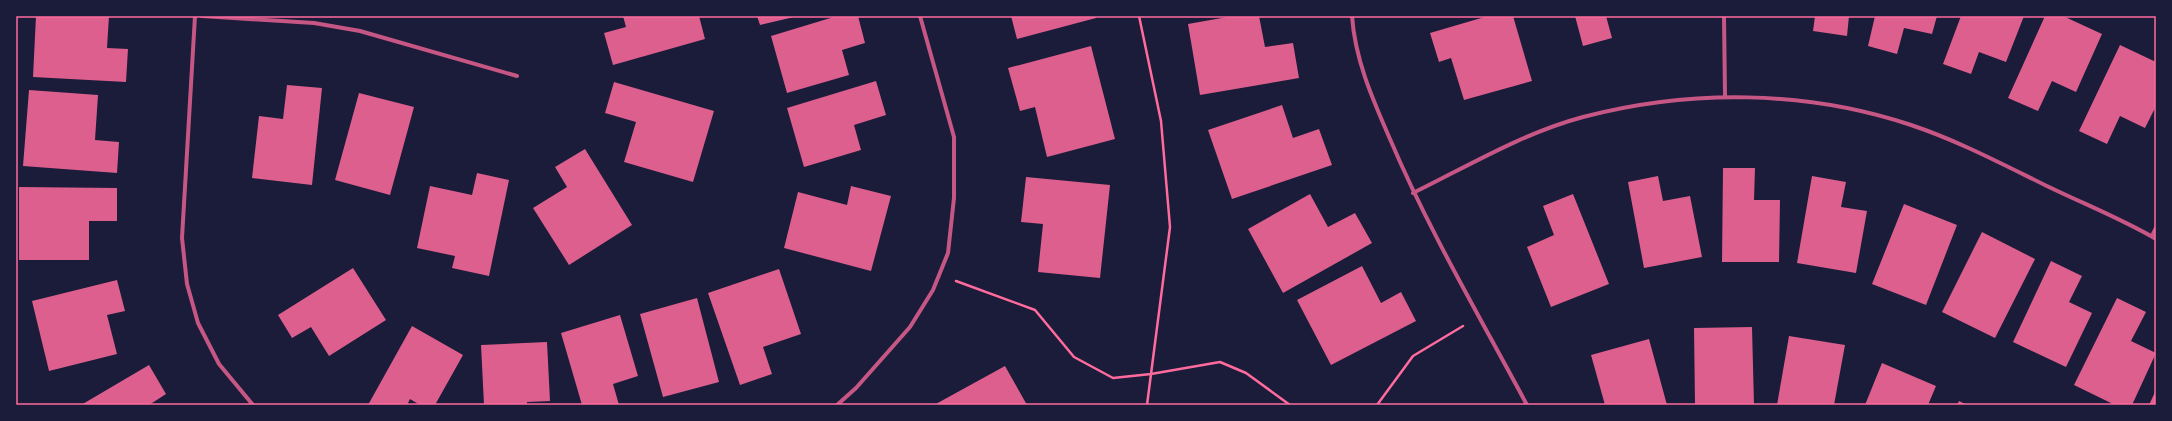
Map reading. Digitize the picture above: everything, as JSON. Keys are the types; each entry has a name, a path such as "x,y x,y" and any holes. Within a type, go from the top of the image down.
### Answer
{"street":[{"path":"195,16 182,238 187,284 198,323 219,364 253,405"},
{"path":"202,16 314,24 360,31 517,76"},
{"path":"837,405 856,388 910,327 933,290 948,253 954,198 954,137 920,16"},
{"path":"1352,16 1353,32 1365,81 1413,193 1528,405"},
{"path":"1724,16 1725,96"},
{"path":"1413,193 1532,134 1581,117 1637,104 1725,96 1792,99 1855,111 1911,125 1978,152 2154,237 2156,228"}],"path":[{"path":"1139,16 1161,121 1170,227 1147,405"},
{"path":"939,275 1034,310 1074,357 1113,378 1151,374 1220,362 1246,373 1290,405"},
{"path":"1376,405 1413,356 1479,316"}],"building":[{"path":"36,16 109,16 107,48 128,49 126,82 33,77"},
{"path":"623,16 699,16 705,39 613,65 604,33 626,27"},
{"path":"757,16 794,16 794,17 760,25"},
{"path":"837,16 858,16 865,43 842,50 849,75 787,93 771,36"},
{"path":"1011,16 1096,16 1096,18 1017,39"},
{"path":"1233,16 1259,16 1265,47 1293,43 1299,78 1200,95 1188,24"},
{"path":"1488,16 1513,16 1532,81 1464,100 1451,58 1439,62 1430,33"},
{"path":"1575,16 1606,16 1612,38 1583,46"},
{"path":"1815,16 1849,16 1847,36 1813,31"},
{"path":"1875,16 1937,16 1932,34 1904,28 1897,54 1868,46"},
{"path":"1961,16 2024,16 2006,62 1979,52 1971,74 1943,64"},
{"path":"2045,16 2063,16 2102,34 2076,92 2052,81 2038,111 2008,98"},
{"path":"2120,45 2156,62 2156,106 2145,128 2120,116 2107,144 2079,131"},
{"path":"1091,46 1115,139 1047,157 1035,107 1020,111 1008,68"},
{"path":"876,81 886,115 854,125 861,150 804,167 787,108"},
{"path":"614,82 714,111 693,182 624,162 636,122 605,113"},
{"path":"287,85 322,88 312,185 252,178 259,116 283,119"},
{"path":"29,90 98,95 95,140 119,142 117,173 23,166"},
{"path":"359,93 414,107 390,195 335,180"},
{"path":"1282,105 1293,138 1319,129 1332,165 1232,199 1208,130"},
{"path":"585,149 632,225 569,265 533,208 567,187 555,167"},
{"path":"1723,168 1755,168 1754,200 1780,200 1779,262 1722,262"},
{"path":"477,173 509,180 489,276 452,268 455,256 417,248 430,186 472,195"},
{"path":"1658,176 1663,201 1690,196 1702,257 1644,268 1628,182"},
{"path":"1812,176 1846,182 1841,207 1867,211 1856,273 1797,263"},
{"path":"1026,177 1110,185 1100,278 1038,272 1043,224 1021,222"},
{"path":"851,186 891,196 871,271 784,248 798,192 847,205"},
{"path":"19,187 117,188 117,221 89,221 89,260 19,260"},
{"path":"1310,194 1328,227 1355,213 1372,243 1283,293 1248,229"},
{"path":"1573,194 1609,284 1551,307 1527,247 1554,235 1543,206"},
{"path":"1904,204 1957,225 1926,305 1872,284"},
{"path":"1982,232 2035,259 1995,338 1942,312"},
{"path":"2051,261 2082,276 2069,302 2092,313 2066,367 2013,342"},
{"path":"1362,266 1381,303 1401,292 1416,321 1331,365 1297,300"},
{"path":"353,268 386,320 329,356 311,327 292,338 278,315"},
{"path":"779,269 801,334 763,347 772,374 740,385 708,293"},
{"path":"117,280 125,311 107,315 117,354 49,371 32,301"},
{"path":"697,298 719,382 663,397 640,314"},
{"path":"2117,298 2146,312 2131,341 2156,353 2132,405 2115,405 2074,385"},
{"path":"620,315 638,376 613,384 619,405 582,405 561,333"},
{"path":"412,326 463,355 435,405 420,405 410,399 407,405 368,405"},
{"path":"1752,327 1754,405 1695,405 1694,328"},
{"path":"1789,336 1845,345 1834,405 1777,405"},
{"path":"1649,339 1667,405 1605,405 1591,355"},
{"path":"547,342 550,401 527,402 527,405 484,405 481,345"},
{"path":"1882,363 1936,386 1928,405 1865,405"},
{"path":"149,365 166,394 149,405 81,405"},
{"path":"1005,366 1027,405 934,405"},
{"path":"2156,390 2156,405 2149,405"},
{"path":"1959,401 1967,405 1957,405"}]}
